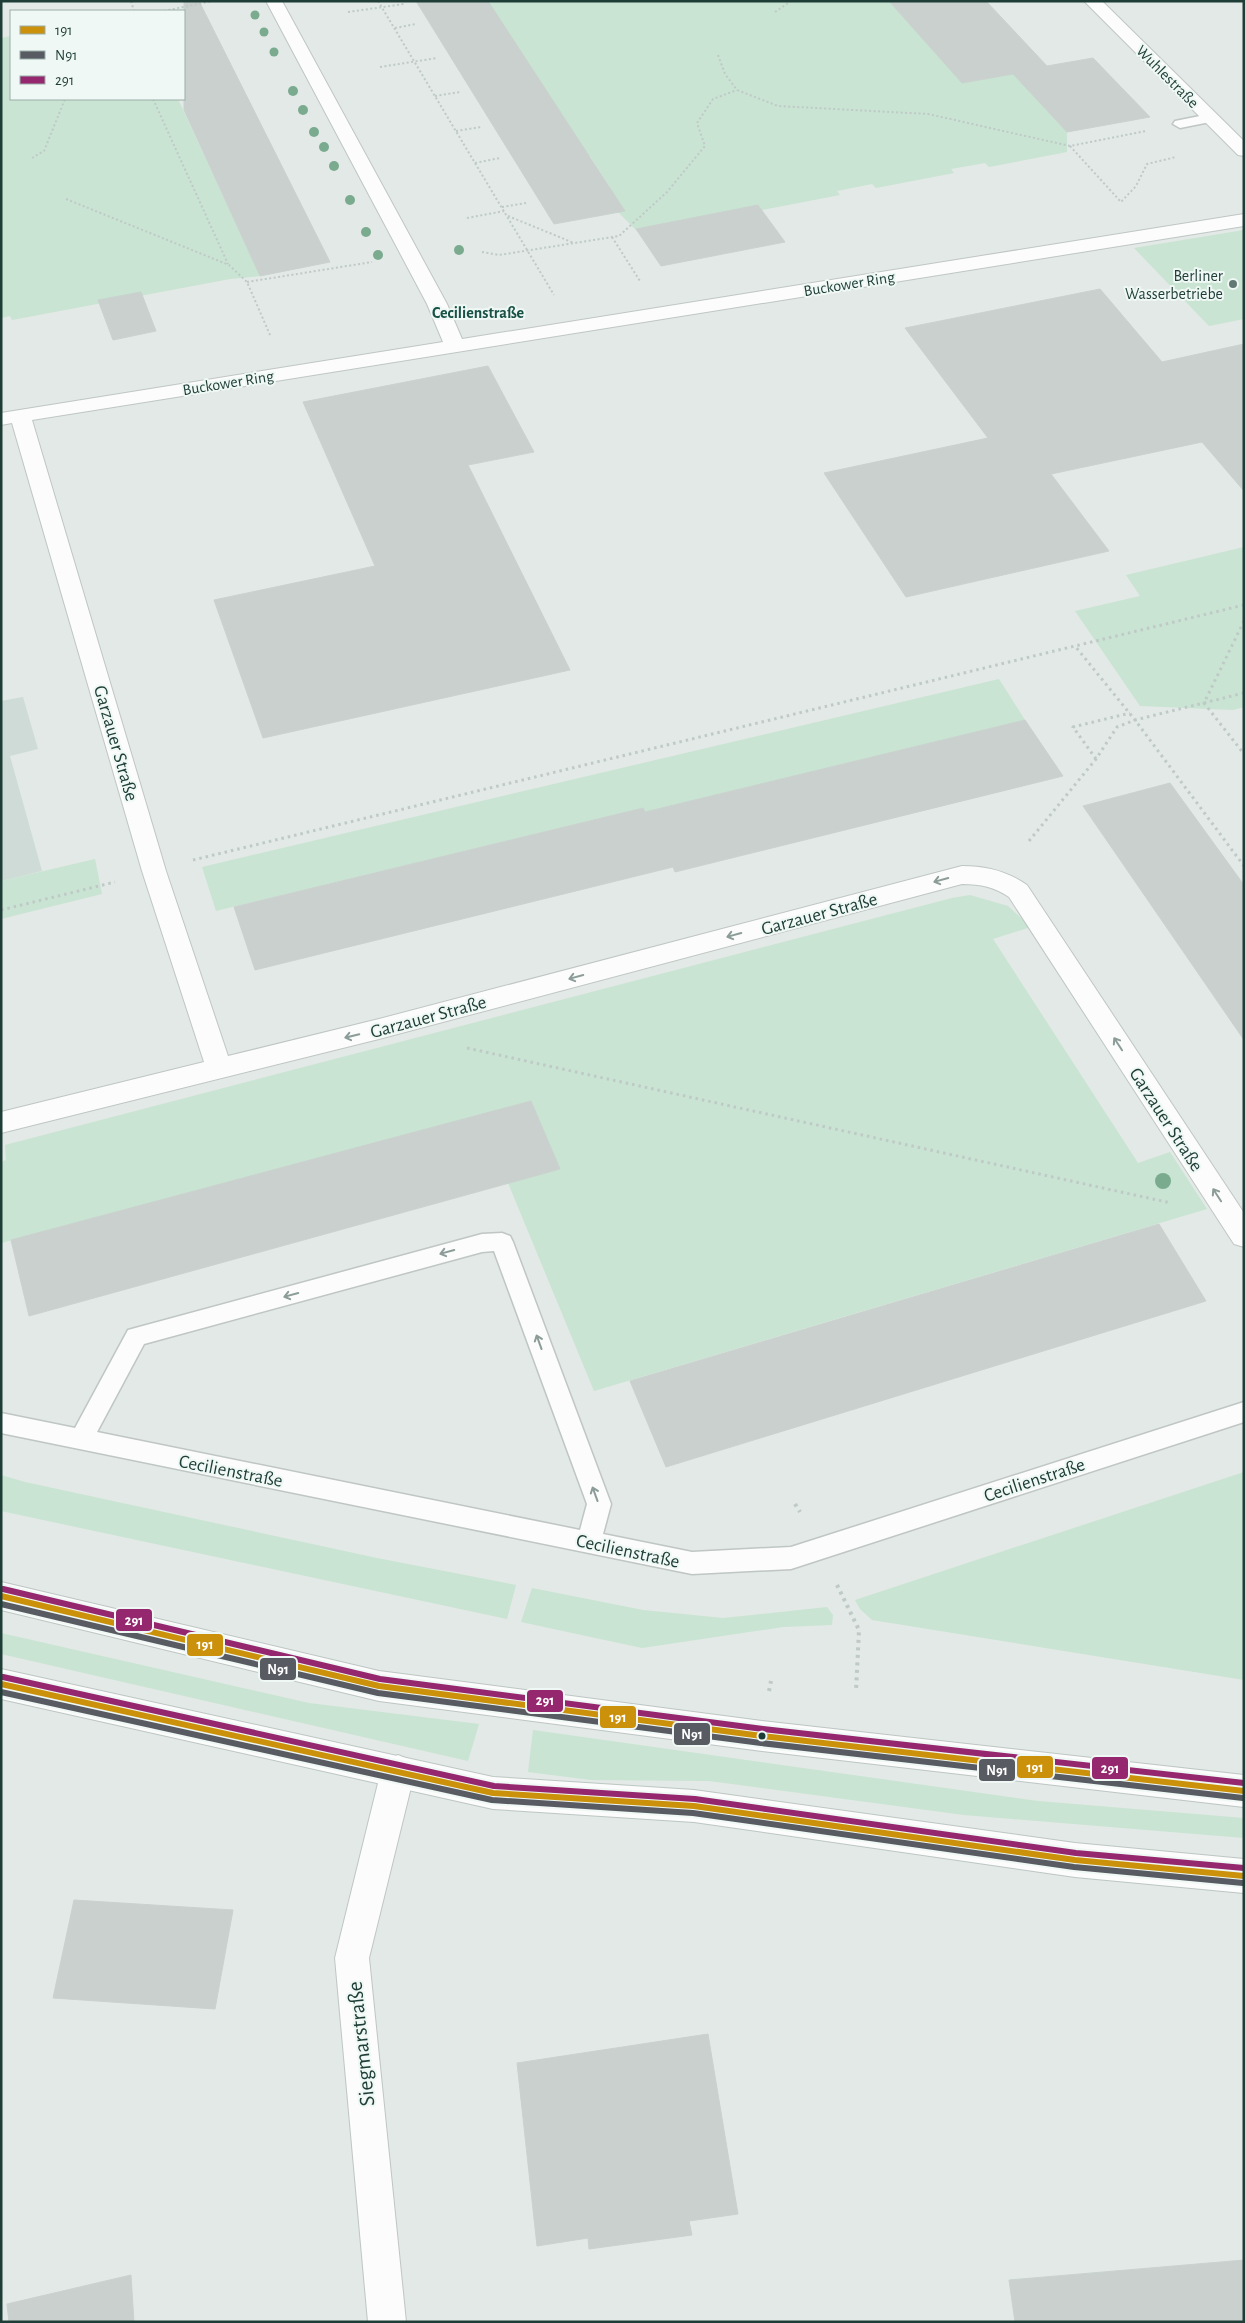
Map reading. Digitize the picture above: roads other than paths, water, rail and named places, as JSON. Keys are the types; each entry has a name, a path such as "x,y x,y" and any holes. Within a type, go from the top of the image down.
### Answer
{"street":[{"path":"274,1 437,304 455,346"},
{"name":"Wuhlestraße","path":"1092,1 1244,151"},
{"name":"Buckower Ring","path":"11,417 1244,220"},
{"name":"Garzauer Straße","path":"11,417 154,872 219,1069"},
{"name":"Garzauer Straße","path":"1,1123 379,1029 962,875 989,876 1006,882 1018,891 1244,1236"},
{"path":"1,1596 379,1686 762,1736 1244,1791"},
{"path":"1,1684 493,1793 694,1806 1075,1860 1244,1876"},
{"name":"Siegmarstraße","path":"387,2322 352,1958 398,1771"}],"lane":[{"path":"1180,124 1210,118"},
{"path":"81,1440 136,1337 482,1243 502,1242 599,1504 589,1541"},
{"name":"Cecilienstraße","path":"1,1423 692,1563 791,1558 1244,1412"}],"place":[{"name":"Berliner Wasserbetriebe","path":"1233,284"}],"district":[{"name":"Cecilienstraße","path":"478,312"}]}
